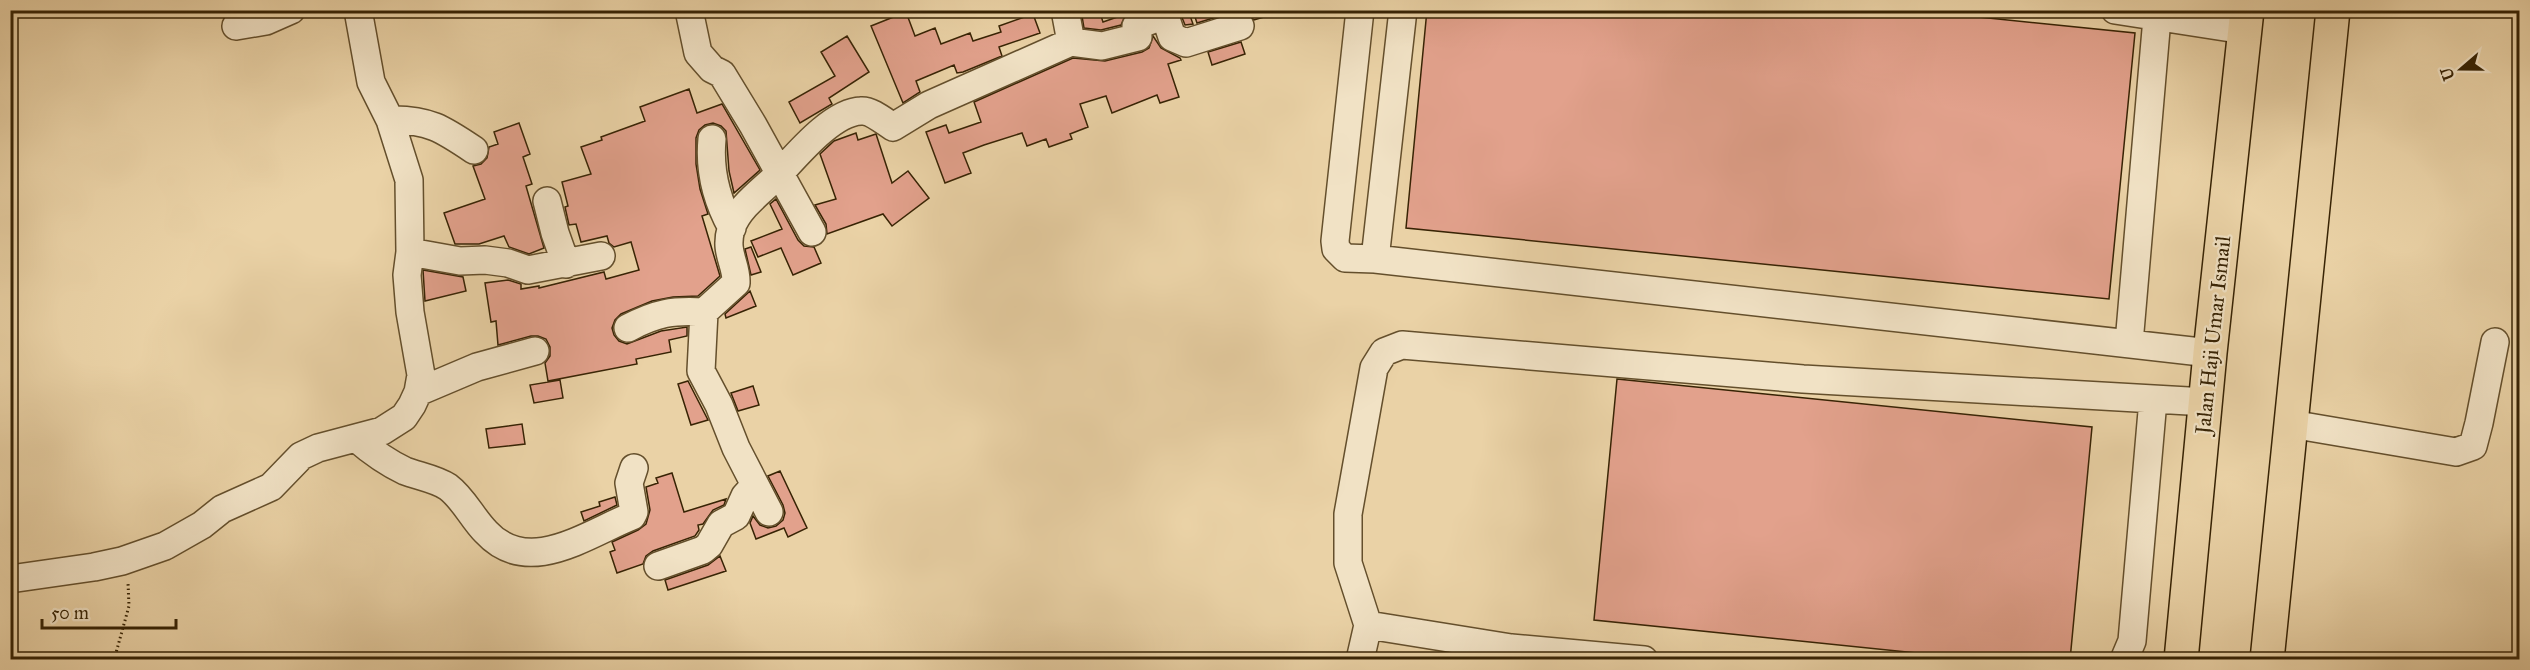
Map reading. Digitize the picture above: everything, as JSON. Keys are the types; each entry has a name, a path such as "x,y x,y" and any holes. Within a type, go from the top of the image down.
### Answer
{"main road":[{"path":"2267,660 2333,10"},
{"name":"Jalan Haji Umar Ismail","path":"2181,660 2210,353 2246,20"}],"street":[{"path":"236,26 266,21 291,10"},
{"path":"10,579 122,561 182,538 222,509 271,487 301,456 318,448 393,426 404,417 418,392 421,375 410,312 407,275 410,252 409,180 390,120 371,82 358,10"},
{"path":"689,10 699,53 712,69 722,74 812,232"},
{"path":"1065,10 1071,42"},
{"path":"1360,10 1336,249 1345,258 1375,259 2210,353"},
{"path":"1375,259 1403,10"},
{"path":"2115,10 2157,18 2246,20"},
{"path":"731,212 780,173 809,141 848,114 865,111 893,127 929,105 1071,42 1102,46 1112,44 1138,36 1136,26 1162,16 1166,19 1172,37 1186,43 1240,26"},
{"path":"2129,343 2157,18"},
{"path":"390,120 429,123 474,150"},
{"path":"712,139 713,178 731,212 729,252 736,283 704,312 701,371 769,512"},
{"path":"547,201 555,233 567,264"},
{"path":"410,252 460,261 495,261 528,270 601,256"},
{"path":"628,328 662,313 677,310 704,312"},
{"path":"2291,424 2456,452 2466,450 2472,446 2479,423 2495,342"},
{"path":"1360,660 1368,625 1348,563 1348,514 1374,368 1384,352 1402,345 1803,379 2206,402"},
{"path":"418,392 477,367 535,351"},
{"path":"2124,660 2132,642 2153,400"},
{"path":"356,438 388,462 447,486 467,506 475,520 497,543 512,551 525,554 560,549 632,516 634,512 629,483 634,468"},
{"path":"658,566 703,550 709,545 721,525 736,516 745,496 755,485"},
{"path":"1368,625 1511,648 1644,660"}],"path":[{"path":"114,660 129,606 128,577 122,561"},
{"path":"1197,660 1219,658 1242,660"}],"building":[{"path":"1081,10 1099,10 1103,22 1126,14 1121,25 1101,30 1084,28"},
{"path":"1179,10 1188,10 1193,24 1185,25"},
{"path":"1205,10 1273,10 1274,14 1254,20 1244,11 1236,11 1197,23 1194,14"},
{"path":"1427,10 1911,10 2135,33 2109,299 1406,228"},
{"path":"906,12 915,36 935,28 941,44 970,33 973,41 1001,32 999,26 1033,14 1040,33 999,47 1002,56 963,72 957,73 954,65 916,81 920,92 903,103 871,26"},
{"path":"847,36 869,72 829,98 832,104 800,123 789,102 835,76 821,52"},
{"path":"1153,36 1161,48 1181,60 1168,64 1179,97 1160,103 1157,95 1112,113 1106,96 1080,104 1088,127 1070,134 1072,139 1049,147 1046,139 1027,146 1022,133 984,145 963,153 971,173 945,183 926,132 946,125 949,133 981,122 974,102 1073,58 1105,61 1142,52 1149,48"},
{"path":"1241,42 1245,54 1212,65 1208,52"},
{"path":"689,89 697,113 722,104 760,170 734,193 729,171 726,131 713,123 699,130 696,138 696,164 700,189 708,214 702,216 720,276 698,296 652,301 621,314 615,320 612,328 614,335 619,341 627,344 661,331 687,327 687,336 669,340 671,352 636,359 637,364 548,381 545,363 550,356 550,347 546,339 531,336 498,345 496,321 491,322 485,283 508,280 521,284 521,289 539,286 539,288 604,272 606,279 639,270 631,242 614,247 609,243 607,236 581,242 576,224 569,225 565,207 568,206 562,182 591,174 581,147 645,121 640,107"},
{"path":"519,123 530,154 523,157 532,184 526,186 544,248 529,254 509,247 504,236 479,244 455,244 444,213 485,199 473,166 481,164 487,158 489,147 498,144 494,132"},
{"path":"856,133 858,140 876,134 892,183 908,171 929,198 892,226 883,214 827,234 826,224 815,205 836,199 820,154 834,141"},
{"path":"776,199 798,240 804,246 814,247 821,263 793,275 781,248 758,257 751,241 782,229 770,204"},
{"path":"751,247 761,272 751,275 745,249"},
{"path":"423,270 463,277 466,291 425,301"},
{"path":"750,291 756,306 726,318 725,314"},
{"path":"1617,379 2092,427 2070,660 1985,660 1594,620"},
{"path":"560,380 563,398 534,403 530,385"},
{"path":"688,381 708,420 691,425 678,384"},
{"path":"753,386 759,405 738,411 731,393"},
{"path":"522,424 525,444 489,448 486,429"},
{"path":"780,471 807,528 788,537 784,528 756,539 750,523 753,516 760,525 768,528 776,526 783,520 785,513 783,505 768,476"},
{"path":"672,473 684,512 726,499 724,505 713,510 703,524 698,525 699,530 695,536 653,551 646,556 643,564 617,573 610,552 615,550 612,542 646,524 650,510 646,487 658,483 656,478"},
{"path":"615,497 617,505 584,521 581,512 600,506 599,502"},
{"path":"720,556 726,571 668,590 665,580 708,565"}]}
